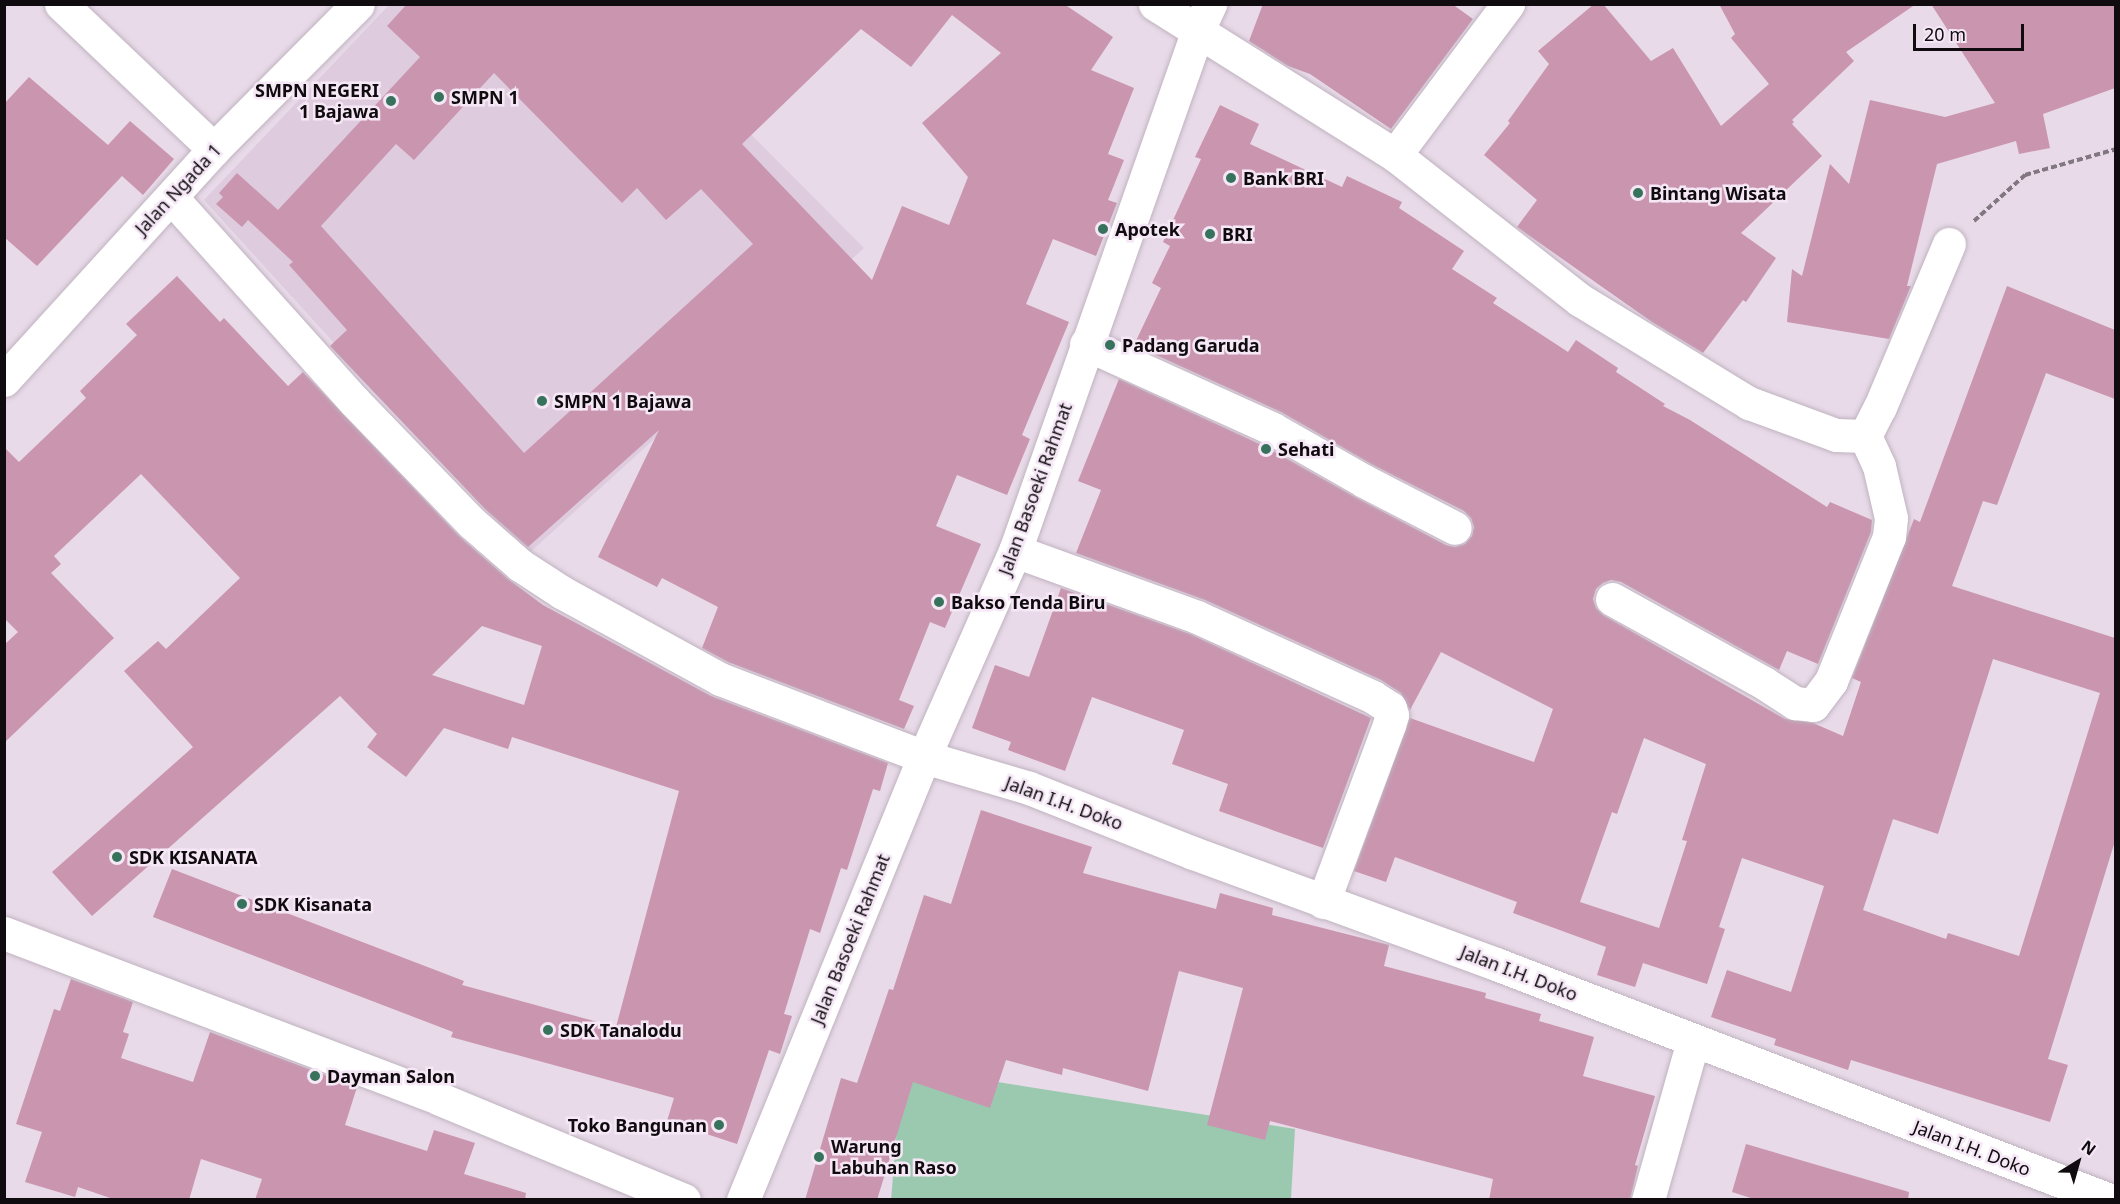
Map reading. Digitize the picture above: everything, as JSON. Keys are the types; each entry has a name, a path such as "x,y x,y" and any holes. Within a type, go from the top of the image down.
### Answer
{"street":[{"path":"61,4 213,149"},
{"name":"Jalan Ngada 1","path":"4,380 213,149 358,4"},
{"path":"1155,4 1204,17 1395,155 1580,300 1749,403 1836,435 1865,436"},
{"path":"1395,155 1509,4"},
{"name":"Jalan Basoeki Rahmat","path":"743,1200 924,757 1015,551 1086,344 1204,17"},
{"name":"Jalan I.H. Doko","path":"171,197 354,401 472,524 520,565 563,592 720,679 924,757 1029,788 1323,902 1496,964 2110,1200"},
{"path":"1865,436 1880,407 1949,244"},
{"path":"1086,344 1273,429 1364,481 1455,528"},
{"path":"1612,599 1764,683 1795,703 1813,705 1831,681 1889,537 1891,518 1879,466 1865,436"},
{"path":"1015,551 1197,617 1373,697 1390,708 1392,715 1389,724 1323,902"},
{"path":"4,933 440,1099 684,1200"},
{"path":"1648,1200 1694,1041"}],"path":[{"path":"1949,244 2025,176 2115,149"}],"shaded area":[{"name":"SMPN 1 Bajawa","path":"389,5 622,5 864,248 527,555 204,200"}],"green space":[{"path":"902,1067 1295,1129 1291,1199 891,1200"}],"building":[{"path":"407,4 1064,4 1113,37 1091,70 1134,88 1108,154 1124,160 1108,200 1117,203 1096,256 1053,239 1026,304 1069,322 1022,435 1030,439 1007,495 957,475 936,526 981,544 945,628 930,622 899,700 914,706 904,729 728,662 702,648 718,607 662,578 657,587 598,557 659,430 528,547 485,509 330,346 347,330 289,265 293,262 248,220 242,227 216,204 223,197 219,193 237,173 278,210 420,57 387,26","holes":["952,15 1001,53 922,123 968,177 949,225 902,206 872,280 742,144 861,29 911,67","494,73 622,203 637,188 666,220 701,189 753,244 524,453 321,226 396,144 414,160"]},
{"path":"1263,4 1452,4 1473,19 1391,129 1310,74 1288,66 1249,41"},
{"path":"1594,4 1603,4 1651,61 1673,48 1721,126 1769,84 1731,38 1735,34 1719,4 1916,4 1846,52 1854,61 1792,120 1794,122 1792,124 1822,156 1741,233 1776,258 1746,302 1743,300 1703,353 1652,322 1517,227 1537,200 1484,155 1510,123 1508,121 1549,64 1538,51"},
{"path":"1931,4 2115,4 2115,88 2043,114 2050,148 2019,154 2016,141 1937,164 1907,286 1911,286 1889,339 1787,322 1792,269 1802,276 1830,164 1849,184 1870,100 1945,117 1995,103"},
{"path":"29,77 108,145 130,121 174,159 143,195 122,176 37,266 4,237 4,104"},
{"path":"1220,105 1259,124 1250,144 1342,187 1347,176 1402,202 1399,208 1464,251 1452,269 1497,298 1493,303 1568,352 1576,340 1618,368 1616,372 1665,404 1663,406 1690,420 1827,507 1830,502 1872,520 1871,532 1818,664 1787,651 1779,670 1621,582 1611,580 1603,583 1596,589 1593,599 1596,608 1603,615 1785,719 1813,723 1843,736 1861,682 1852,678 1914,519 1920,522 2007,286 2115,330 2115,399 2046,373 1997,505 1983,501 1952,586 2115,638 2115,841 2048,1059 2068,1065 2050,1122 1851,1060 1848,1070 1774,1045 1776,1039 1711,1017 1727,970 1791,992 1824,886 1742,858 1719,927 1725,929 1707,984 1643,963 1635,987 1597,975 1606,947 1513,913 1517,902 1395,857 1386,882 1354,871 1410,718 1534,762 1553,709 1441,652 1410,710 1401,693 1381,680 1205,600 1076,553 1101,490 1078,481 1119,379 1264,446 1446,545 1455,547 1465,544 1472,536 1474,527 1471,518 1464,511 1373,465 1281,412 1134,345 1161,288 1152,283 1170,246 1163,242 1201,159 1195,157","holes":["1993,659 2100,693 2019,956 1948,933 1946,939 1863,910 1893,819 1938,834","1644,738 1706,764 1682,840 1687,841 1659,928 1580,902 1612,812 1617,814"]},
{"path":"177,276 220,322 224,318 288,386 303,372 459,536 508,579 543,605 711,696 888,763 880,791 873,789 847,870 841,868 820,933 810,929 784,1014 792,1016 780,1054 769,1050 737,1144 667,1121 674,1098 451,1037 453,1032 153,917 172,869 464,981 462,985 616,1027 679,791 512,737 508,749 444,728 406,777 367,747 377,734 340,696 92,916 52,872 193,747 124,671 158,641 166,649 240,578 141,474 54,556 61,564 51,573 114,638 4,743 4,645 18,632 4,618 4,447 19,462 86,398 80,391 137,335 126,324","holes":["482,626 542,646 524,705 432,675"]},
{"path":"1061,588 1190,634 1371,718 1323,848 1219,811 1228,784 1172,764 1184,730 1092,697 1065,771 1008,750 1011,742 972,728 995,665 1029,677"},
{"path":"981,810 1092,847 1083,873 1216,909 1220,893 1273,908 1272,915 1389,945 1384,966 1486,993 1485,998 1541,1014 1539,1021 1594,1037 1583,1076 1655,1096 1635,1165 1638,1166 1630,1200 1489,1200 1493,1179 1270,1121 1265,1140 1207,1125 1243,988 1179,971 1148,1091 1063,1068 1062,1075 1006,1060 990,1108 913,1082 877,1200 805,1200 841,1078 857,1083 889,989 893,990 924,895 951,904"},
{"path":"71,979 133,1002 123,1032 129,1034 121,1058 193,1082 210,1032 357,1087 345,1125 427,1151 434,1130 475,1143 464,1174 526,1193 525,1200 255,1200 262,1179 201,1159 189,1200 116,1200 78,1187 75,1197 25,1182 42,1132 16,1124 54,1009 60,1011"},
{"path":"1746,1144 1909,1192 1908,1200 1757,1200 1732,1192"}],"place":[{"name":"SMPN 1","path":"439,97"},
{"name":"SMPN NEGERI 1 Bajawa","path":"391,101"},
{"name":"Bank BRI","path":"1231,178"},
{"name":"Bintang Wisata","path":"1638,193"},
{"name":"Apotek","path":"1103,229"},
{"name":"BRI","path":"1210,234"},
{"name":"Padang Garuda","path":"1110,345"},
{"name":"SMPN 1 Bajawa","path":"542,401"},
{"name":"Sehati","path":"1266,449"},
{"name":"Bakso Tenda Biru","path":"939,602"},
{"name":"SDK KISANATA","path":"117,857"},
{"name":"SDK Kisanata","path":"242,904"},
{"name":"SDK Tanalodu","path":"548,1030"},
{"name":"Dayman Salon","path":"315,1076"},
{"name":"Toko Bangunan","path":"719,1125"},
{"name":"Warung Labuhan Raso","path":"819,1157"}]}
